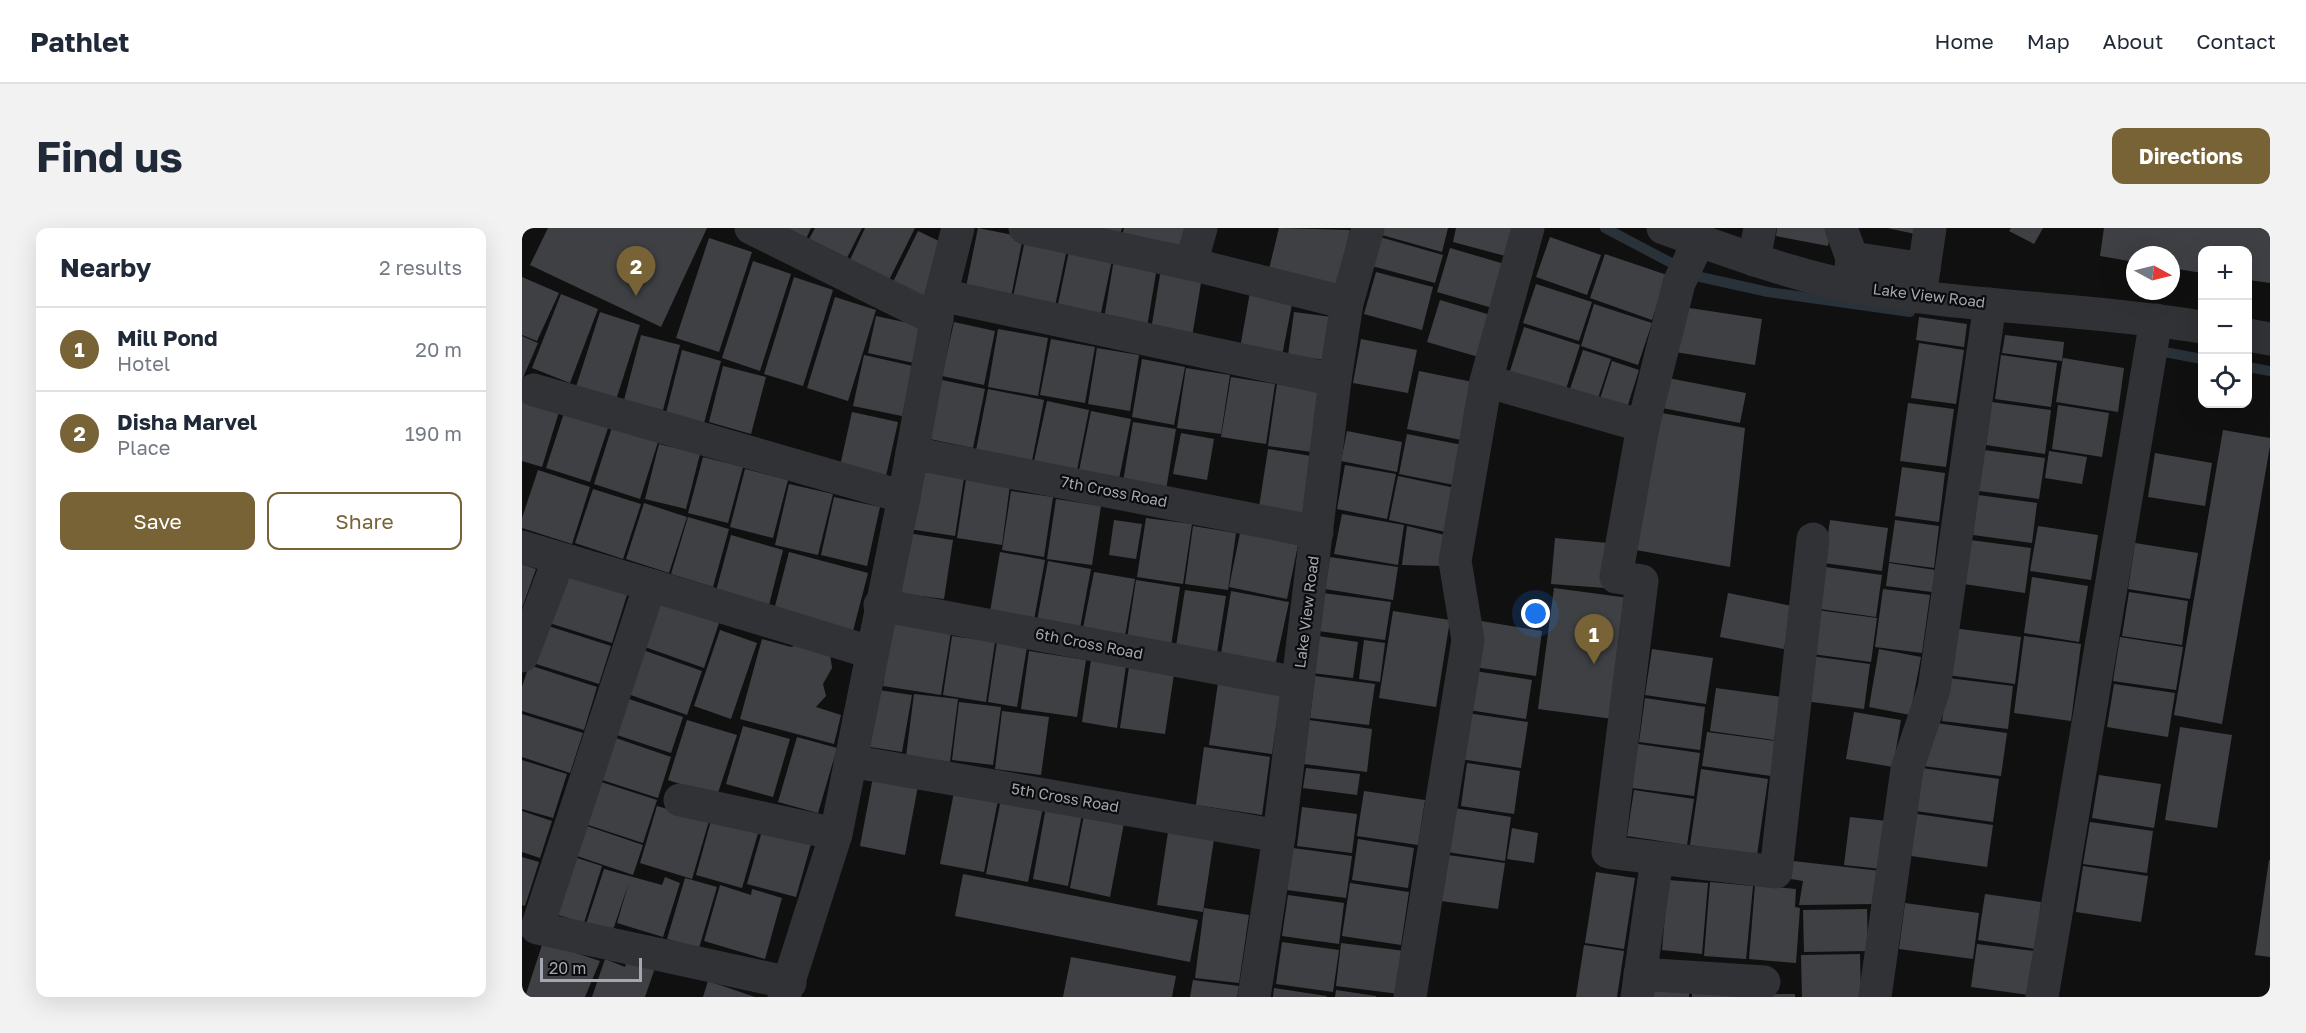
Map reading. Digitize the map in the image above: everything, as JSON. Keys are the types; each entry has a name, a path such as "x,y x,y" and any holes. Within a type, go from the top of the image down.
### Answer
{"street":[{"path":"750,228 939,308 1335,381"},
{"path":"650,585 529,926 787,990 836,834 870,652 904,497 939,308 958,228"},
{"path":"1025,228 1191,264 1347,303"},
{"path":"1191,264 1201,228"},
{"name":"Lake View Road","path":"1254,997 1280,836 1335,381 1347,303 1368,228"},
{"path":"1410,997 1468,640 1455,561 1486,381 1528,228"},
{"path":"1663,228 1696,246 1754,260 1847,257"},
{"path":"1754,260 1760,228"},
{"path":"1922,283 1930,228"},
{"path":"1696,246 1679,283 1643,426 1616,577 1642,581 1608,852 1776,872 1813,539"},
{"name":"Lake View Road","path":"1847,257 1990,304 2156,320 2198,326"},
{"path":"1875,997 1907,769 1934,689 1990,304"},
{"path":"2042,997 2156,320"},
{"path":"2252,336 2270,339"},
{"path":"1486,381 1643,426"},
{"path":"534,390 904,497"},
{"name":"7th Cross Road","path":"912,453 1317,532"},
{"path":"522,547 870,652"},
{"path":"522,656 559,559"},
{"name":"6th Cross Road","path":"880,605 1298,683"},
{"name":"5th Cross Road","path":"850,761 1280,836"},
{"path":"680,800 836,834"},
{"path":"1657,859 1638,985 1764,982"}],"building":[{"path":"548,228 707,228 661,327 530,265"},
{"path":"775,228 811,228 804,243"},
{"path":"815,228 862,228 845,262 807,243"},
{"path":"865,228 915,228 888,282 849,262"},
{"path":"978,228 1023,237 1011,297 966,287"},
{"path":"1094,228 1122,228 1120,235"},
{"path":"1124,228 1186,228 1180,252 1122,237"},
{"path":"1279,228 1350,230 1337,286 1269,269"},
{"path":"1383,228 1448,228 1442,252 1382,235"},
{"path":"1456,228 1517,228 1509,257 1453,242"},
{"path":"1777,228 1831,228 1828,246 1776,236"},
{"path":"1887,228 1916,228 1915,234"},
{"path":"2011,228 2043,228 2034,244 2009,231"},
{"path":"2104,228 2270,228 2270,283 2252,281 2252,246 2198,246 2198,272 2180,269 2180,246 2126,246 2126,260 2100,256"},
{"path":"918,231 945,244 926,299 893,282"},
{"path":"1380,237 1443,255 1435,283 1372,266"},
{"path":"1550,237 1601,255 1587,295 1536,277"},
{"path":"709,238 752,252 719,352 676,338"},
{"path":"1025,240 1067,249 1055,306 1013,297"},
{"path":"1450,248 1508,265 1496,309 1437,292"},
{"path":"1069,251 1112,260 1100,318 1057,309"},
{"path":"1605,254 1667,275 1652,320 1590,298"},
{"path":"1114,259 1157,267 1147,327 1104,319"},
{"path":"753,261 791,274 760,371 722,358"},
{"path":"1161,269 1202,277 1192,337 1151,330"},
{"path":"1376,272 1433,287 1422,330 1364,314"},
{"path":"522,277 559,293 537,341 522,335"},
{"path":"794,277 833,290 803,386 764,374"},
{"path":"1536,284 1592,302 1579,341 1523,323"},
{"path":"1250,292 1293,299 1282,356 1240,348"},
{"path":"561,294 598,309 570,383 532,368"},
{"path":"835,297 876,310 848,401 807,388"},
{"path":"1440,300 1494,316 1482,358 1427,342"},
{"path":"1594,304 1652,323 1638,365 1581,346"},
{"path":"1683,307 1762,319 1755,365 1675,352"},
{"path":"600,312 640,325 616,400 576,387"},
{"path":"1294,312 1332,317 1325,360 1288,355"},
{"path":"876,316 922,326 914,363 868,353"},
{"path":"1919,317 1967,324 1964,347 1916,340"},
{"path":"954,322 995,331 984,385 942,376"},
{"path":"1524,327 1580,345 1566,389 1510,371"},
{"path":"998,329 1048,338 1038,396 988,387"},
{"path":"641,335 680,345 663,410 624,400"},
{"path":"2005,335 2064,342 2062,361 2002,353"},
{"path":"522,336 538,343 522,380"},
{"path":"1051,339 1095,347 1085,403 1040,395"},
{"path":"1361,339 1417,350 1408,393 1353,383"},
{"path":"1919,343 1964,350 1956,404 1911,398"},
{"path":"1097,348 1139,355 1130,411 1088,404"},
{"path":"682,350 721,361 704,423 666,413"},
{"path":"1583,350 1611,359 1597,401 1569,392"},
{"path":"864,355 913,366 902,416 853,406"},
{"path":"2001,355 2057,363 2051,407 1995,399"},
{"path":"2063,358 2124,368 2118,412 2056,402"},
{"path":"1142,359 1185,367 1174,425 1132,417"},
{"path":"1612,361 1639,370 1626,411 1599,402"},
{"path":"723,366 766,377 751,434 709,422"},
{"path":"1186,368 1230,375 1221,434 1177,428"},
{"path":"1419,371 1473,382 1461,440 1407,429"},
{"path":"1231,377 1275,384 1266,444 1221,437"},
{"path":"1668,378 1746,393 1740,423 1662,408"},
{"path":"942,380 985,389 973,448 930,439"},
{"path":"1277,384 1322,391 1312,452 1268,446"},
{"path":"988,389 1044,400 1032,461 976,450"},
{"path":"522,400 559,412 542,467 522,461"},
{"path":"1047,401 1089,410 1077,470 1034,461"},
{"path":"1992,402 2051,410 2045,454 1986,445"},
{"path":"1908,403 1954,409 1946,467 1900,461"},
{"path":"2058,405 2109,413 2102,457 2052,449"},
{"path":"1091,411 1131,419 1119,479 1079,471"},
{"path":"852,412 898,422 886,476 840,466"},
{"path":"564,413 608,428 590,482 546,468"},
{"path":"1662,413 1745,428 1730,567 1636,550"},
{"path":"1133,422 1176,429 1166,490 1123,482"},
{"path":"612,427 658,442 640,499 594,484"},
{"path":"2223,430 2270,438 2270,446 2222,724 2174,715"},
{"path":"1347,431 1402,442 1397,472 1341,461"},
{"path":"1181,433 1214,439 1207,480 1173,474"},
{"path":"1407,434 1462,445 1454,485 1399,474"},
{"path":"659,444 700,454 686,509 645,499"},
{"path":"1268,449 1311,456 1303,513 1259,507"},
{"path":"1984,450 2045,458 2039,499 1979,491"},
{"path":"2049,451 2087,457 2082,484 2045,478"},
{"path":"2155,453 2212,463 2205,506 2148,497"},
{"path":"703,457 743,467 728,523 688,513"},
{"path":"1345,465 1396,474 1387,519 1337,509"},
{"path":"1902,467 1945,473 1939,522 1895,516"},
{"path":"745,469 788,480 773,538 730,527"},
{"path":"538,470 590,487 572,544 522,528 522,518"},
{"path":"918,471 964,478 955,536 909,529"},
{"path":"1398,476 1455,488 1446,532 1389,520"},
{"path":"966,479 1010,485 1002,545 957,538"},
{"path":"789,484 833,494 818,555 775,545"},
{"path":"593,489 641,504 623,559 575,543"},
{"path":"1011,491 1053,497 1044,557 1002,550"},
{"path":"1978,495 2037,503 2032,543 1973,535"},
{"path":"834,497 880,507 867,566 821,555"},
{"path":"1056,499 1101,506 1092,565 1047,559"},
{"path":"644,503 687,517 669,573 626,559"},
{"path":"1342,514 1404,525 1398,565 1334,554"},
{"path":"688,517 729,529 713,587 671,574"},
{"path":"1146,518 1192,524 1183,584 1137,577"},
{"path":"1114,520 1142,524 1136,559 1109,555"},
{"path":"1830,520 1888,528 1882,571 1824,563"},
{"path":"1895,520 1939,526 1934,568 1889,562"},
{"path":"1193,526 1236,533 1228,590 1185,584"},
{"path":"1407,526 1445,535 1441,566 1402,565"},
{"path":"2038,526 2098,535 2091,580 2030,571"},
{"path":"907,533 953,540 944,599 898,593"},
{"path":"1240,533 1298,545 1287,599 1229,587"},
{"path":"731,535 783,550 769,605 716,591"},
{"path":"1555,538 1608,543 1605,588 1551,584"},
{"path":"1970,540 2031,548 2025,593 1964,584"},
{"path":"2135,543 2198,553 2190,599 2128,589"},
{"path":"789,552 868,573 853,631 774,610"},
{"path":"1000,552 1045,560 1034,620 990,612"},
{"path":"1330,557 1398,567 1393,600 1325,589"},
{"path":"1048,561 1091,569 1080,628 1037,621"},
{"path":"1889,563 1935,570 1932,592 1886,586"},
{"path":"522,564 536,569 522,608"},
{"path":"1826,567 1882,575 1876,617 1820,609"},
{"path":"1094,572 1135,579 1125,636 1083,628"},
{"path":"558,573 627,595 612,643 543,621"},
{"path":"2032,577 2088,586 2079,642 2024,633"},
{"path":"1136,580 1180,587 1171,646 1127,639"},
{"path":"1554,588 1629,598 1613,719 1538,709"},
{"path":"1883,589 1930,595 1922,653 1875,647"},
{"path":"1185,590 1226,596 1217,653 1176,646"},
{"path":"1231,591 1289,602 1275,666 1221,654"},
{"path":"2129,592 2188,601 2182,645 2122,636"},
{"path":"1323,593 1391,602 1385,640 1318,631"},
{"path":"1728,593 1792,606 1784,649 1720,637"},
{"path":"660,603 719,623 704,668 645,647"},
{"path":"1817,610 1877,618 1871,662 1812,654"},
{"path":"1393,611 1450,620 1436,707 1379,698"},
{"path":"1481,621 1542,631 1536,676 1474,667"},
{"path":"892,623 951,632 941,695 883,686"},
{"path":"542,624 611,646 599,684 530,662"},
{"path":"1953,628 2021,637 2015,684 1947,675"},
{"path":"720,630 757,643 731,719 694,706"},
{"path":"952,636 995,642 986,702 943,695"},
{"path":"1318,636 1358,642 1353,678 1312,673"},
{"path":"2024,636 2081,644 2071,721 2014,713"},
{"path":"2120,637 2183,647 2176,690 2113,681"},
{"path":"762,639 791,647 807,642 830,654 832,668 823,684 826,696 816,707 841,715 834,744 740,719"},
{"path":"1364,640 1385,643 1380,682 1359,679"},
{"path":"997,642 1027,647 1017,707 988,702"},
{"path":"1652,649 1713,658 1706,704 1645,695"},
{"path":"1879,649 1921,657 1910,715 1869,707"},
{"path":"643,650 702,671 687,715 628,694"},
{"path":"1029,651 1086,660 1077,717 1021,709"},
{"path":"1811,656 1870,664 1864,709 1805,701"},
{"path":"1091,660 1126,666 1117,728 1082,722"},
{"path":"529,665 597,687 584,730 522,711 522,687"},
{"path":"1129,667 1174,674 1165,734 1120,728"},
{"path":"1475,671 1532,680 1526,719 1469,710"},
{"path":"1315,676 1375,684 1369,725 1310,718"},
{"path":"1948,678 2013,686 2008,729 1942,721"},
{"path":"1218,683 1281,692 1272,754 1209,745"},
{"path":"2114,684 2175,693 2168,737 2107,727"},
{"path":"1716,688 1781,697 1774,740 1710,731"},
{"path":"879,690 912,695 902,752 870,747"},
{"path":"914,694 958,699 950,762 906,756"},
{"path":"1645,698 1705,707 1700,750 1639,742"},
{"path":"629,699 683,717 671,753 617,735"},
{"path":"959,702 1001,707 993,765 952,760"},
{"path":"1002,711 1049,717 1041,775 995,769"},
{"path":"1854,712 1901,720 1893,767 1846,759"},
{"path":"1467,713 1528,722 1521,768 1460,759"},
{"path":"522,714 583,733 570,773 522,757"},
{"path":"687,720 737,735 717,796 668,780"},
{"path":"1309,720 1372,729 1367,772 1304,764"},
{"path":"1929,722 2007,733 2001,776 1923,766"},
{"path":"743,726 790,739 773,797 726,784"},
{"path":"2180,727 2232,735 2217,828 2165,820"},
{"path":"1707,732 1776,741 1771,776 1702,766"},
{"path":"613,737 671,757 658,798 599,779"},
{"path":"797,737 837,748 818,813 778,802"},
{"path":"1638,744 1700,753 1694,796 1632,788"},
{"path":"1204,747 1270,757 1262,815 1196,805"},
{"path":"522,760 567,774 553,818 522,809"},
{"path":"1467,763 1520,771 1514,814 1461,806"},
{"path":"1306,768 1360,774 1357,795 1303,788"},
{"path":"1922,768 1999,779 1993,822 1916,811"},
{"path":"1701,769 1768,779 1757,855 1690,845"},
{"path":"2099,775 2161,784 2154,828 2092,818"},
{"path":"873,777 918,786 905,855 860,846"},
{"path":"598,781 657,800 643,843 585,824"},
{"path":"1634,790 1694,799 1687,845 1627,836"},
{"path":"1364,791 1425,800 1418,845 1357,836"},
{"path":"954,792 998,800 984,872 940,864"},
{"path":"1001,799 1043,807 1028,882 986,874"},
{"path":"657,806 709,821 692,879 640,863"},
{"path":"1046,807 1082,814 1068,886 1033,879"},
{"path":"1302,807 1357,814 1352,853 1297,846"},
{"path":"1454,808 1511,817 1505,861 1447,852"},
{"path":"522,811 552,821 540,858 522,852"},
{"path":"1917,814 1993,825 1987,867 1911,856"},
{"path":"1084,815 1124,823 1110,897 1070,888"},
{"path":"712,817 759,830 742,888 696,875"},
{"path":"1850,817 1887,821 1881,869 1844,865"},
{"path":"2090,822 2153,831 2147,873 2083,864"},
{"path":"584,825 643,845 633,875 574,855"},
{"path":"1512,828 1538,833 1534,863 1507,859"},
{"path":"762,831 811,844 796,897 747,884"},
{"path":"1168,832 1214,839 1203,912 1157,905"},
{"path":"1358,839 1414,848 1408,888 1352,880"},
{"path":"1293,848 1352,856 1346,898 1287,890"},
{"path":"1448,855 1505,863 1498,909 1441,901"},
{"path":"522,857 539,862 525,906 522,905"},
{"path":"574,857 602,866 584,923 555,914"},
{"path":"2270,860 2270,957 2255,955"},
{"path":"1793,861 1881,871 1877,904 1799,905 1803,881 1791,879"},
{"path":"2083,866 2148,876 2141,922 2076,912"},
{"path":"604,869 662,885 665,877 680,883 663,937 617,923 629,882 612,933 586,924"},
{"path":"1596,872 1635,878 1624,949 1585,943"},
{"path":"963,874 1198,920 1190,962 955,916"},
{"path":"685,878 717,887 699,948 667,939"},
{"path":"1668,880 1708,883 1702,954 1662,950"},
{"path":"1710,882 1753,886 1746,959 1704,956"},
{"path":"1350,883 1409,892 1401,945 1342,936"},
{"path":"720,885 751,895 752,889 782,898 765,959 704,941"},
{"path":"1755,885 1796,889 1795,907 1800,908 1796,963 1749,959"},
{"path":"1985,894 2041,902 2035,949 1978,940"},
{"path":"1288,895 1344,903 1339,944 1282,936"},
{"path":"1905,903 1979,913 1973,959 1899,949"},
{"path":"1204,908 1249,915 1239,983 1195,978"},
{"path":"1867,909 1868,951 1804,952 1803,910"},
{"path":"543,942 600,961 585,997 525,997"},
{"path":"1282,942 1339,950 1333,992 1276,984"},
{"path":"1341,943 1405,951 1399,994 1336,986"},
{"path":"1977,944 2035,951 2029,995 1971,987"},
{"path":"1584,945 1624,951 1617,997 1576,997"},
{"path":"1860,954 1861,997 1802,997 1801,955"},
{"path":"1071,957 1176,976 1172,997 1063,997"},
{"path":"605,959 625,967 627,960 655,968 645,997 592,997"},
{"path":"1193,980 1239,986 1237,997 1190,997"},
{"path":"708,981 755,997 703,997"},
{"path":"1274,988 1327,996 1273,997"},
{"path":"1692,988 1738,988 1738,997 1692,997"},
{"path":"1645,989 1689,990 1689,997 1645,997"},
{"path":"1336,990 1376,996 1376,997 1335,997"},
{"path":"1769,994 1795,994 1795,997 1769,997"}],"waterway":[{"path":"1605,228 1696,276 1768,292 1910,312"},
{"path":"2164,352 2198,358"},
{"path":"2252,368 2270,371"}],"place":[{"name":"Disha Marvel","path":"636,296"},
{"name":"Mill Pond","path":"1594,664"}]}
